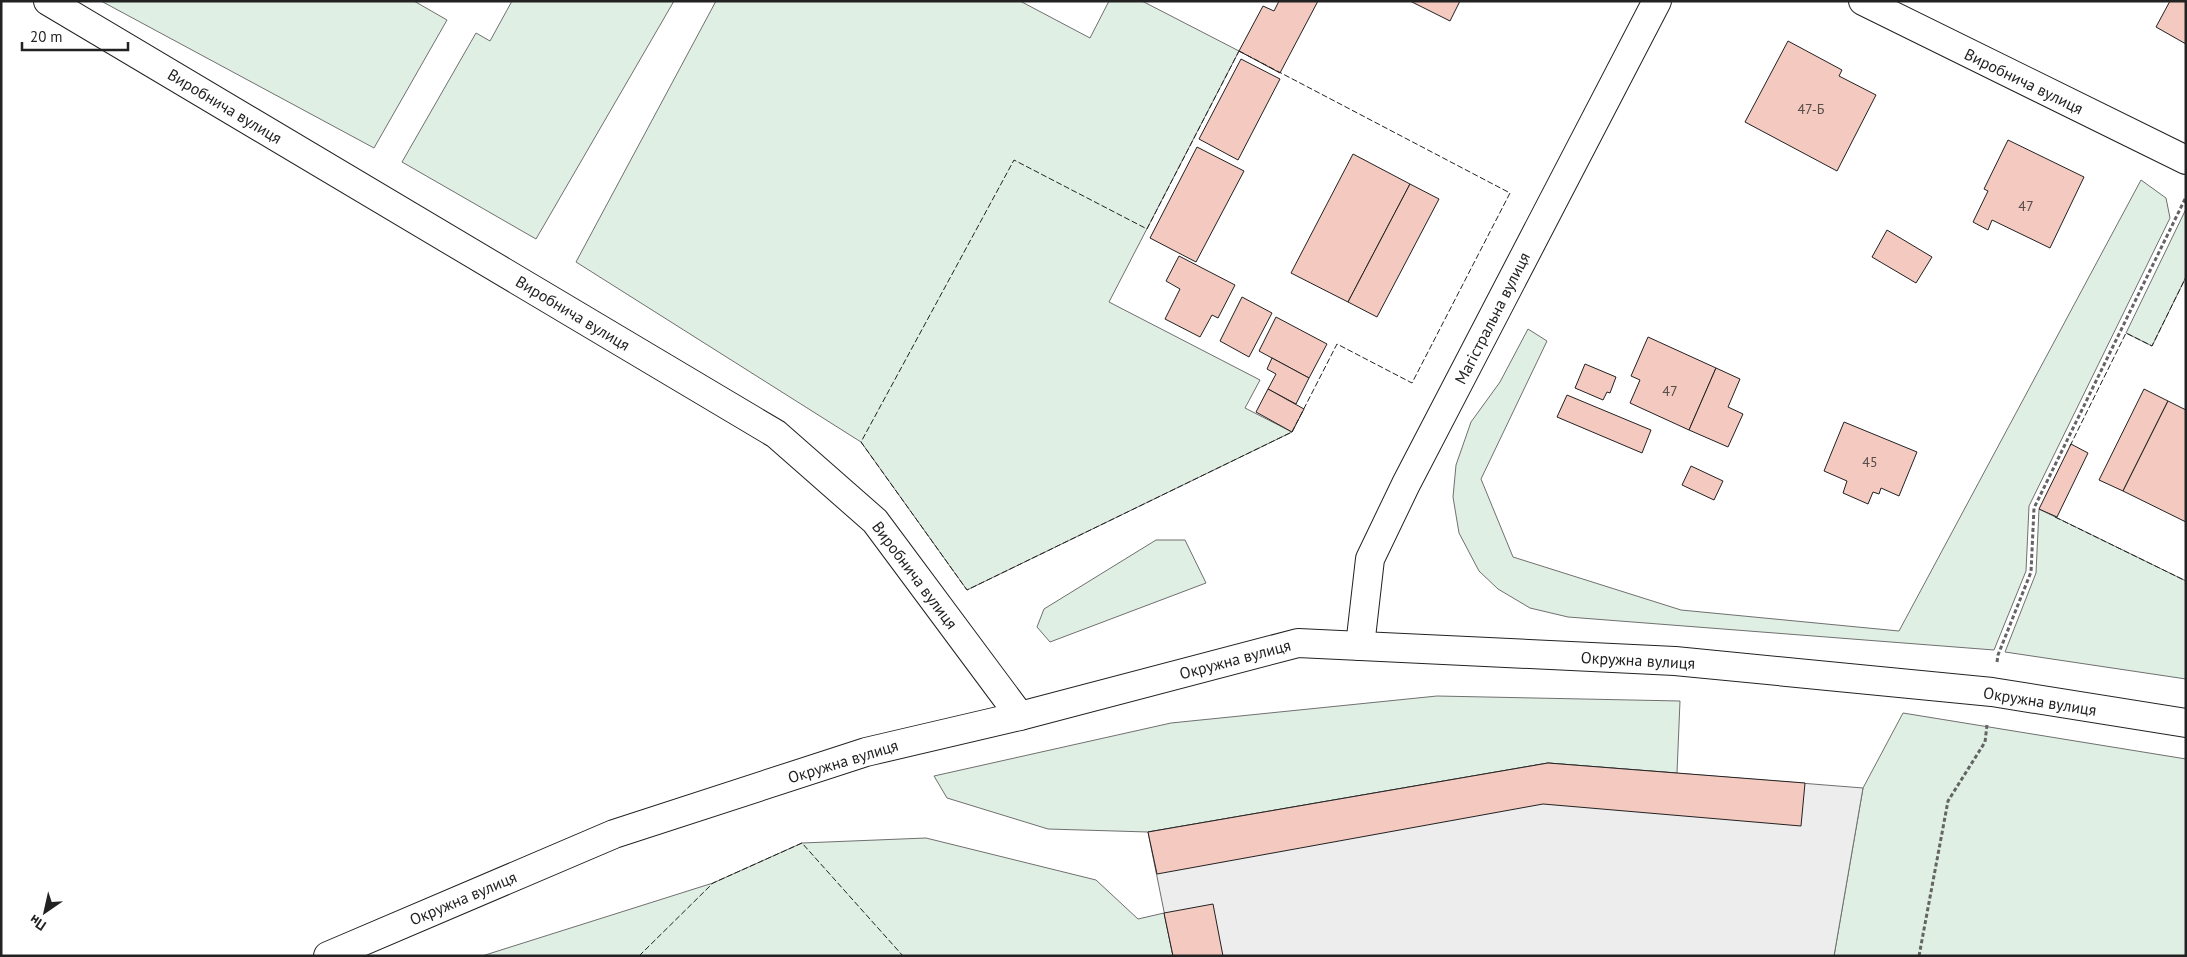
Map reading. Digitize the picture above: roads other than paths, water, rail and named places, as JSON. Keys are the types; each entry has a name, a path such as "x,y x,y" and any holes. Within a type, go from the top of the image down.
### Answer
{"street":[{"name":"Виробнича вулиця","path":"48,1 776,434 875,521 1020,716"},
{"name":"Магістральна вулиця","path":"1360,646 1370,559 1406,484 1657,1"},
{"name":"Виробнича вулиця","path":"1863,1 2186,160"},
{"name":"Окружна вулиця","path":"328,956 614,834 866,752 1020,716 1298,643 1675,661 1992,692 2186,723"}]}
